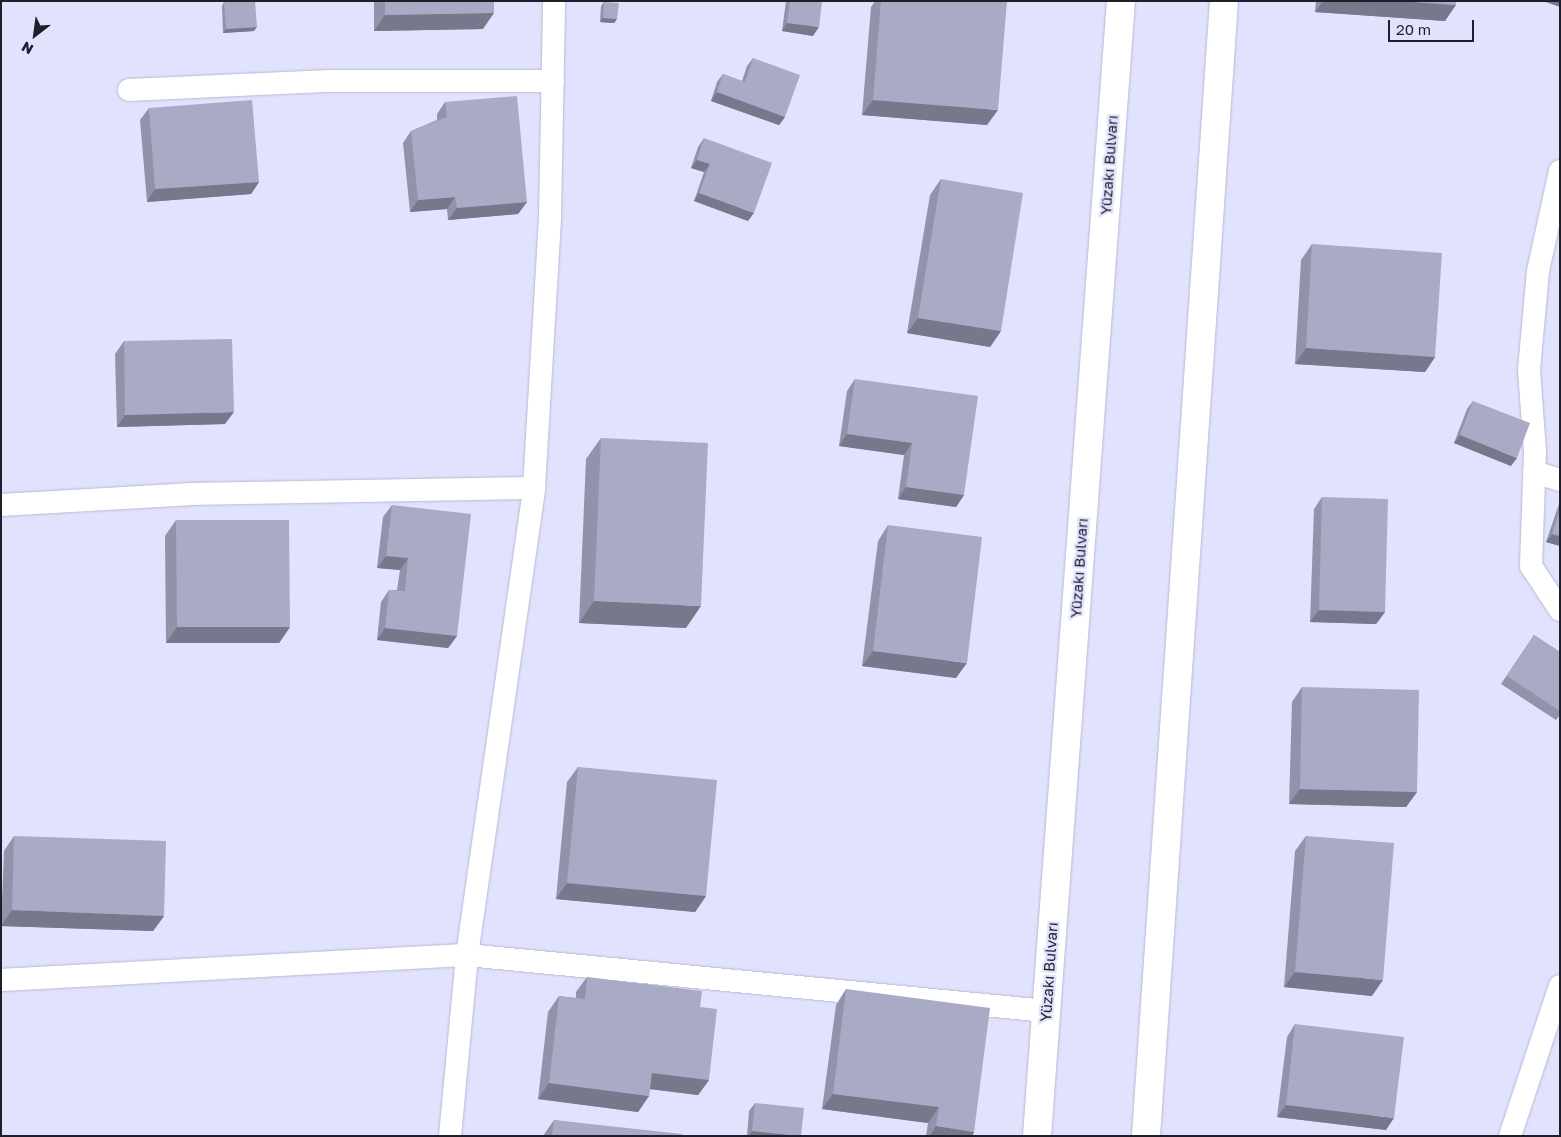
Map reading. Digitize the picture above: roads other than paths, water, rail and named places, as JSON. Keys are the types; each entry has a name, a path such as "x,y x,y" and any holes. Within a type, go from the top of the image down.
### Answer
{"main road":[{"name":"Yüzakı Bulvarı","path":"1037,1136 1121,1"},
{"path":"1146,1136 1224,1"}],"street":[{"path":"450,1136 467,955 534,488 554,1"},
{"path":"129,90 330,81 552,81"},
{"path":"1560,171 1538,271 1529,370 1534,472 1531,566 1560,610"},
{"path":"1534,472 1560,480"},
{"path":"1,505 189,494 534,488"},
{"path":"1,980 467,955 1046,1011"},
{"path":"1510,1136 1560,986"}]}
